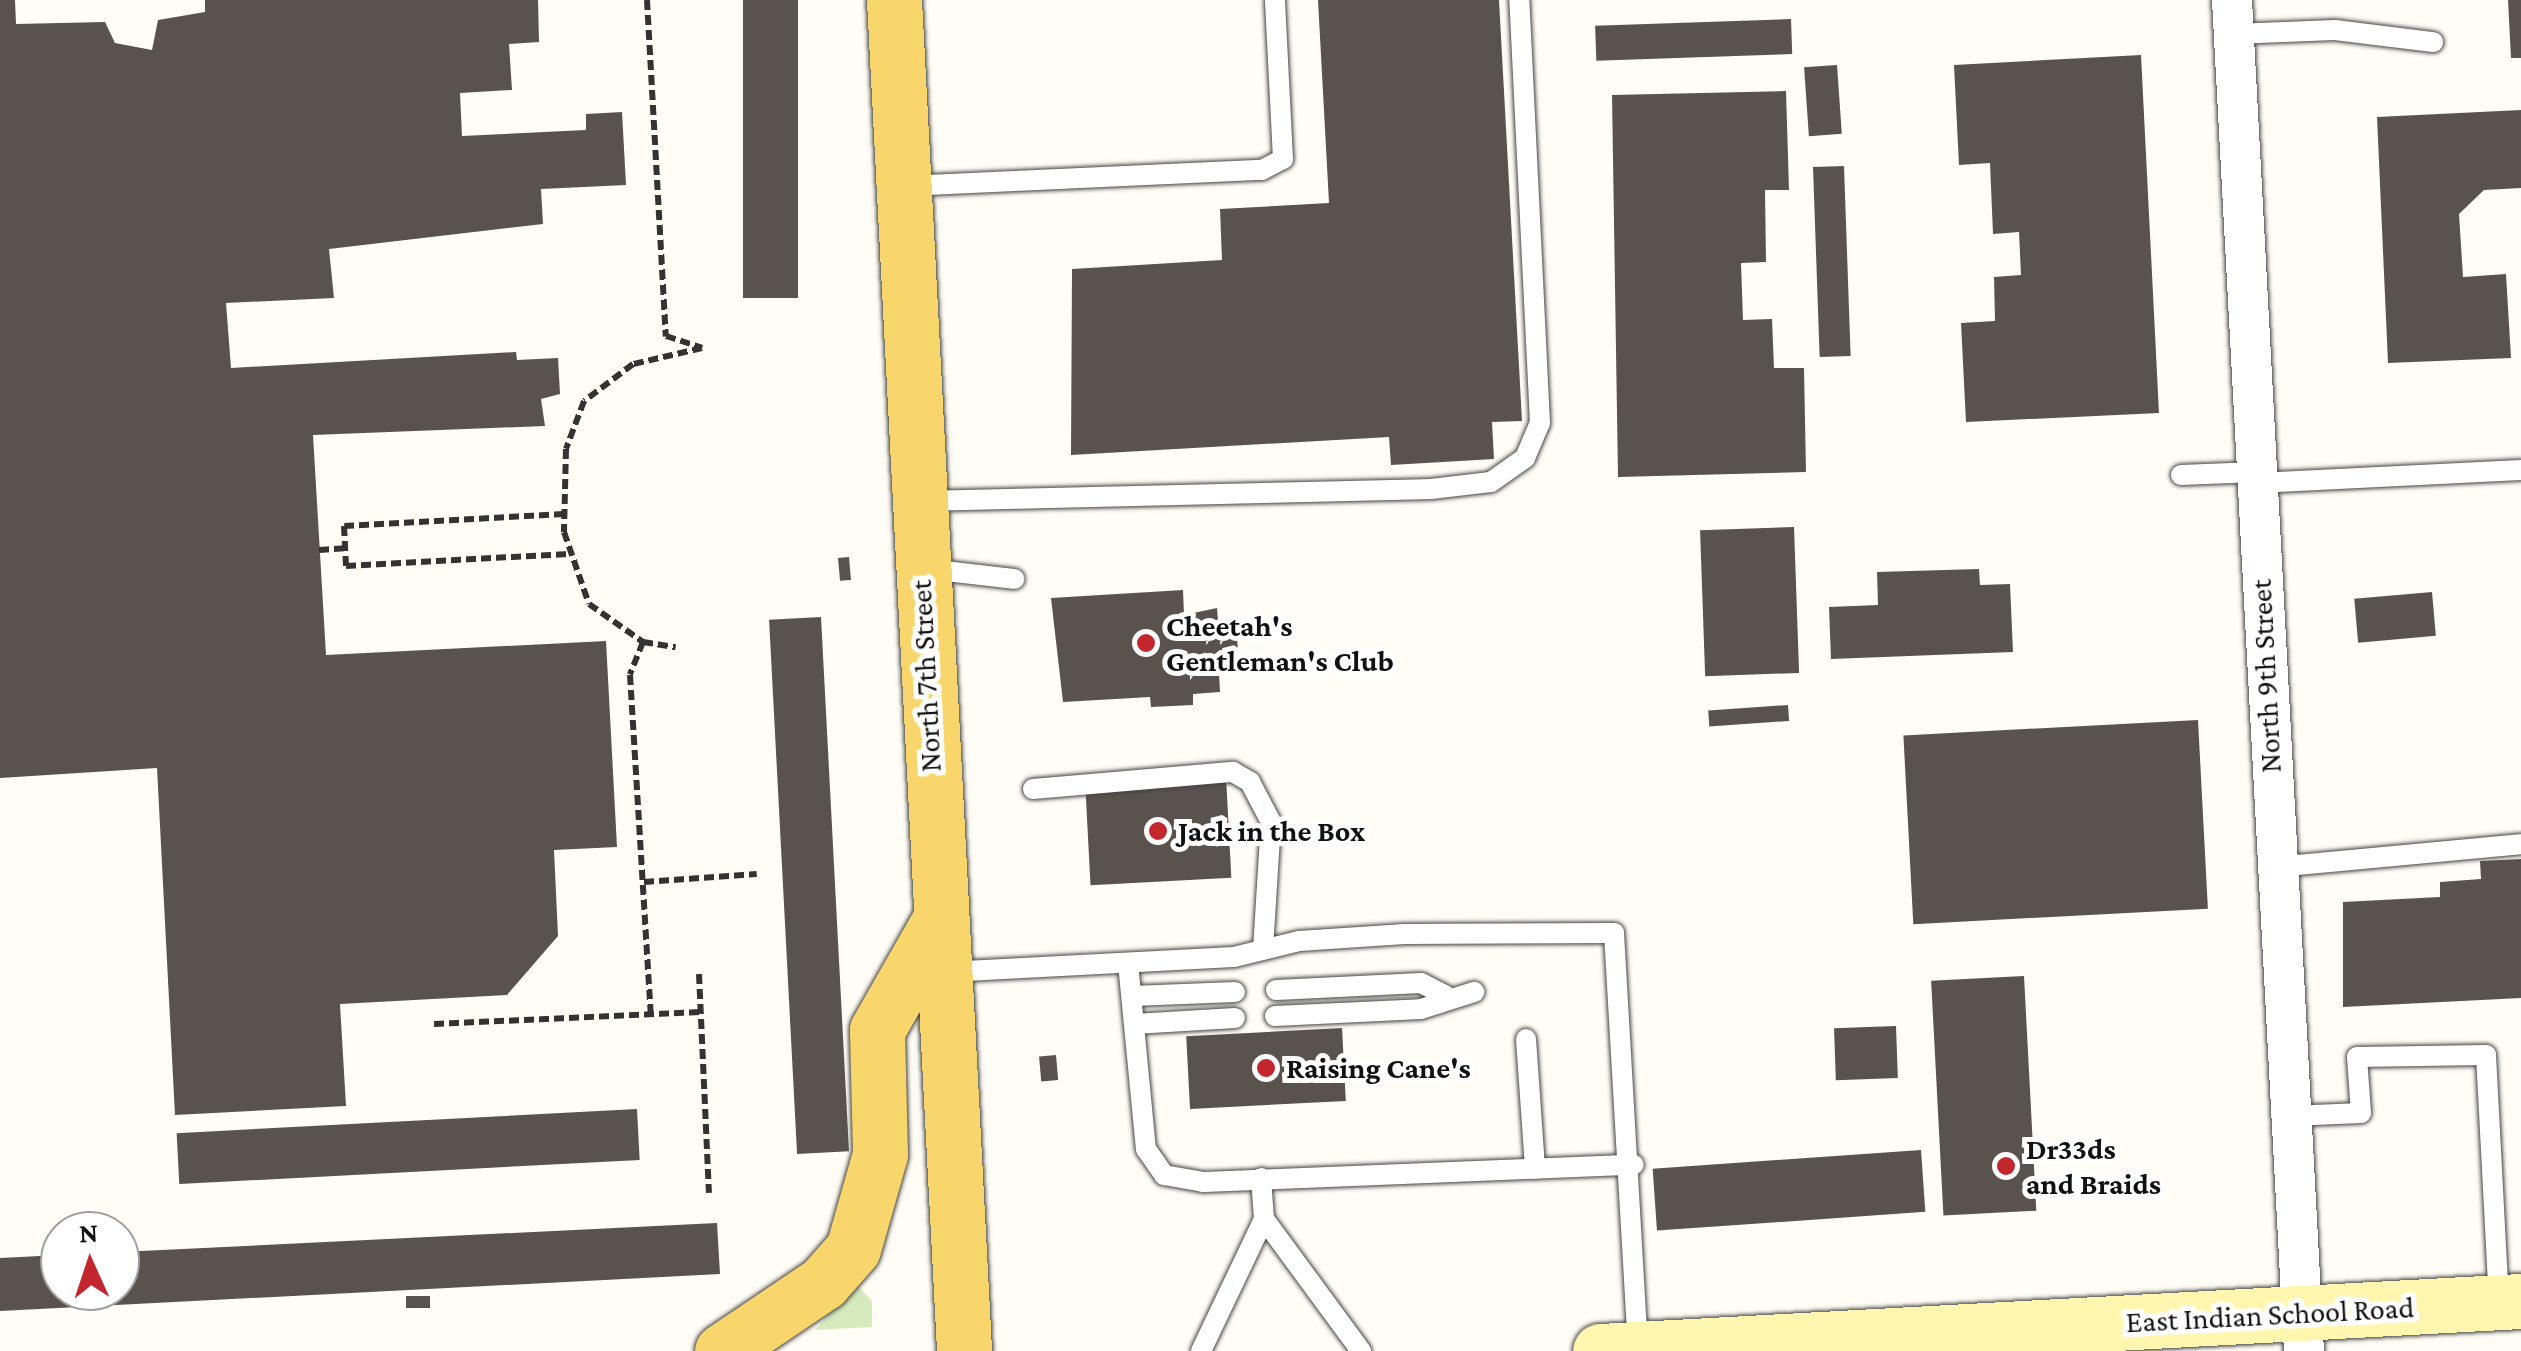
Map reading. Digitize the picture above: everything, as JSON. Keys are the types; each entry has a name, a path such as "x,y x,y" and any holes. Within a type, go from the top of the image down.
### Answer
{"main road":[{"name":"North 7th Street","path":"894,0 940,948 964,1351"},
{"path":"722,1351 824,1283 853,1249 880,1154 877,1030 940,948"},
{"name":"East Indian School Road","path":"1619,1350 2303,1332 2510,1302"}],"street":[{"name":"North 9th Street","path":"2232,17 2303,1332"}],"lane":[{"path":"902,186 1272,164 1284,159 1275,0"},
{"path":"918,502 1431,489 1491,482 1525,458 1540,423 1518,0"},
{"path":"2232,17 2432,42"},
{"path":"2181,475 2256,477 2521,470"},
{"path":"921,568 1014,579"},
{"path":"1033,788 1233,772 1250,782 1271,822 1263,950"},
{"path":"2275,868 2521,844"},
{"path":"940,948 1128,963 1405,934 1614,933 1634,1165 1619,1350"},
{"path":"1128,963 1146,1149 1164,1176 1261,1178 1634,1165"},
{"path":"1276,990 1421,983 1445,995"},
{"path":"1132,996 1235,992"},
{"path":"1275,1016 1421,1009 1445,995 1474,992"},
{"path":"1134,1024 1236,1018"},
{"path":"1526,1039 1534,1169"},
{"path":"2290,1116 2361,1113 2357,1057 2486,1055 2510,1302"},
{"path":"1201,1351 1264,1220 1261,1178"},
{"path":"1264,1220 1361,1351"}],"path":[{"path":"647,0 666,336 702,348 633,364 584,402 566,450 564,514 569,554 589,604 643,642 676,647"},
{"path":"564,514 344,526 346,566 569,554"},
{"path":"319,550 345,548"},
{"path":"643,642 630,675 650,1014"},
{"path":"643,882 757,874"},
{"path":"699,974 709,1193"},
{"path":"434,1024 701,1012"}],"green space":[{"path":"856,1284 872,1301 872,1327 815,1330"}],"building":[{"path":"0,0 15,0 16,24 105,22 115,43 152,50 158,20 205,12 205,0 538,0 539,42 509,44 512,90 460,93 462,136 586,130 586,114 622,112 626,185 541,189 543,224 329,249 334,298 226,303 231,368 516,352 517,360 558,358 560,394 541,399 545,426 313,435 326,655 606,641 617,847 554,850 558,936 507,995 340,1004 346,1106 175,1115 157,768 0,778"},
{"path":"743,0 798,0 798,298 743,298"},
{"path":"1318,0 1499,0 1522,421 1492,422 1494,459 1391,465 1389,437 1071,455 1072,269 1222,260 1220,209 1329,203"},
{"path":"2508,0 2521,0 2521,58 2511,58"},
{"path":"1791,19 1792,54 1596,61 1595,26"},
{"path":"2141,55 2159,413 1966,422 1961,323 1995,321 1994,277 2021,275 2019,232 1993,234 1990,163 1959,165 1954,65"},
{"path":"1837,65 1842,134 1809,136 1804,67"},
{"path":"1786,91 1789,190 1765,190 1766,262 1741,263 1743,320 1772,319 1774,368 1804,368 1806,472 1618,477 1612,95"},
{"path":"2521,110 2521,188 2484,190 2459,214 2463,277 2506,274 2511,358 2388,363 2377,117"},
{"path":"1844,166 1851,356 1820,357 1813,167"},
{"path":"1794,527 1799,673 1705,676 1700,530"},
{"path":"849,557 851,580 840,581 838,558"},
{"path":"1979,569 1980,585 2010,584 2013,652 1831,659 1829,607 1878,605 1877,572"},
{"name":"Cheetah's Gentleman's Club","path":"1183,590 1184,615 1217,608 1218,620 1236,619 1239,671 1219,672 1220,692 1193,694 1193,705 1151,707 1150,697 1063,702 1051,598"},
{"path":"2432,592 2436,636 2358,643 2354,599"},
{"path":"821,617 849,1151 797,1154 769,620"},
{"path":"1788,705 1789,721 1709,727 1708,711"},
{"path":"2198,720 2208,909 1913,924 1903,735"},
{"name":"Jack in the Box","path":"1226,776 1231,878 1091,885 1085,783"},
{"path":"2521,859 2521,998 2343,1007 2343,902 2440,897 2440,882 2481,879 2480,861"},
{"path":"2024,976 2036,1211 1943,1216 1931,981"},
{"path":"1896,1026 1898,1078 1836,1080 1834,1028"},
{"name":"Raising Cane's","path":"1342,1028 1346,1101 1190,1109 1186,1036"},
{"path":"1056,1055 1058,1080 1041,1081 1039,1056"},
{"path":"637,1109 640,1160 179,1184 177,1133"},
{"path":"1921,1150 1925,1212 1657,1231 1653,1169"},
{"path":"717,1223 720,1274 140,1304 140,1251"},
{"path":"40,1256 40,1309 0,1311 0,1258"},
{"path":"406,1296 430,1296 430,1308 406,1308"}],"place":[{"name":"Cheetah's Gentleman's Club","path":"1146,643"},
{"name":"Jack in the Box","path":"1158,831"},
{"name":"Raising Cane's","path":"1266,1068"},
{"name":"Dr33ds and Braids","path":"2006,1166"}]}
